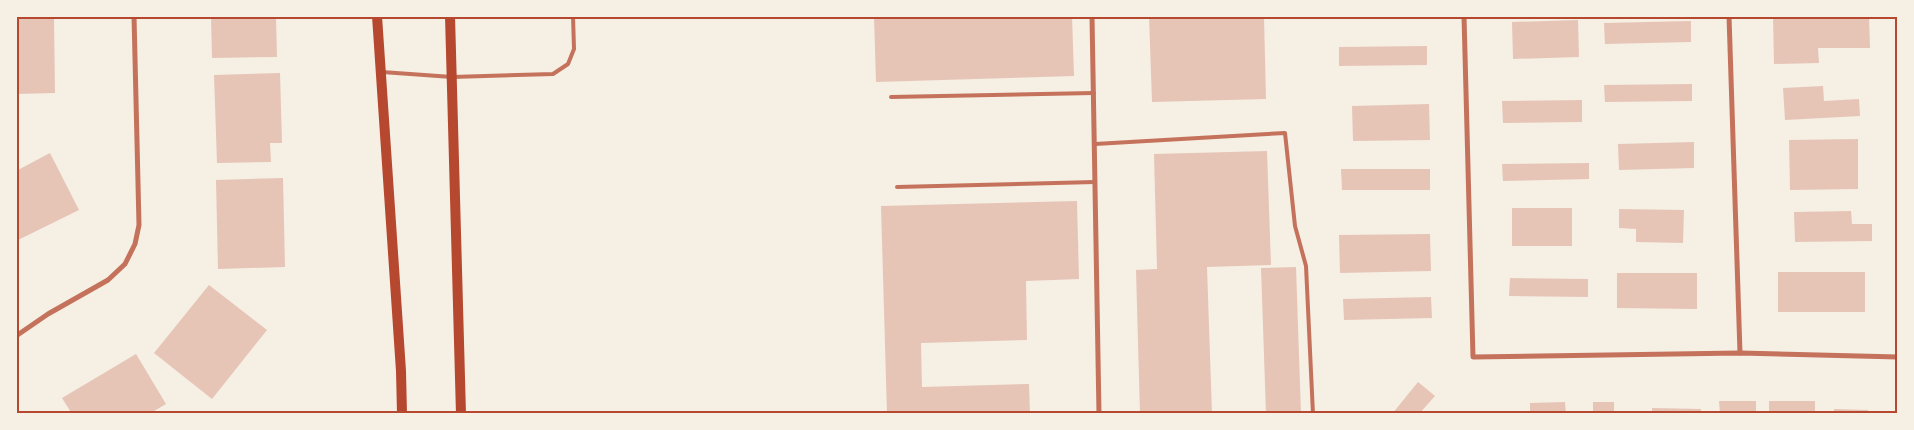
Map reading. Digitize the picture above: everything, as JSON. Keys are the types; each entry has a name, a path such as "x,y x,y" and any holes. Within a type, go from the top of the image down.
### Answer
{"main road":[{"path":"377,16 401,371 402,414"},
{"path":"450,16 461,414"}],"street":[{"path":"16,336 48,314 108,280 125,264 134,244 139,225 134,16"},
{"path":"1092,16 1099,414"},
{"path":"1464,16 1473,357 1740,353 1898,357"},
{"path":"1729,16 1740,353"}],"lane":[{"path":"381,72 452,78 553,74 568,64 574,49 573,16"},
{"path":"891,97 1094,93"},
{"path":"1095,144 1285,133 1296,226 1306,266 1313,414"},
{"path":"896,187 1095,182"}],"building":[{"path":"16,16 54,16 55,93 16,94"},
{"path":"211,16 276,16 277,57 212,58"},
{"path":"874,16 1072,16 1074,76 876,82"},
{"path":"1149,16 1264,16 1266,99 1152,102"},
{"path":"1773,16 1869,16 1870,48 1818,48 1819,63 1774,64"},
{"path":"1578,20 1579,57 1513,59 1512,22"},
{"path":"1691,21 1691,42 1605,44 1604,23"},
{"path":"1427,46 1427,65 1339,66 1339,47"},
{"path":"280,73 282,143 270,143 271,162 217,163 214,75"},
{"path":"1692,84 1692,101 1605,102 1604,85"},
{"path":"1823,86 1824,101 1859,99 1860,116 1785,120 1783,88"},
{"path":"1582,100 1582,122 1503,123 1502,101"},
{"path":"1429,104 1430,140 1353,141 1352,106"},
{"path":"1858,139 1858,189 1790,190 1789,140"},
{"path":"1694,142 1694,168 1619,170 1618,144"},
{"path":"1267,151 1271,265 1207,267 1212,414 1140,414 1136,270 1157,269 1154,154"},
{"path":"50,153 79,210 16,241 16,171"},
{"path":"1589,163 1589,179 1503,181 1502,164"},
{"path":"1341,169 1430,169 1430,190 1342,190"},
{"path":"283,178 285,267 218,269 216,180"},
{"path":"1077,201 1079,279 1026,281 1027,340 921,343 922,387 1029,384 1030,414 887,414 881,206"},
{"path":"1512,208 1572,208 1572,246 1512,246"},
{"path":"1619,209 1684,210 1683,243 1636,242 1636,229 1619,228"},
{"path":"1851,211 1852,224 1872,224 1872,241 1795,242 1794,212"},
{"path":"1430,234 1431,271 1340,273 1339,235"},
{"path":"1296,267 1301,414 1266,414 1261,268"},
{"path":"1778,272 1865,272 1865,312 1778,312"},
{"path":"1617,273 1697,273 1697,309 1617,308"},
{"path":"1510,278 1588,279 1588,297 1509,296"},
{"path":"209,285 267,330 212,399 154,353"},
{"path":"1431,297 1432,318 1344,320 1343,299"},
{"path":"136,354 166,404 149,414 72,414 62,398"},
{"path":"1418,382 1435,396 1419,414 1392,414"},
{"path":"1719,401 1756,401 1756,414 1720,414"},
{"path":"1769,401 1815,401 1815,414 1769,414"},
{"path":"1565,402 1566,414 1530,414 1530,403"},
{"path":"1593,402 1614,402 1614,414 1593,414"},
{"path":"1652,408 1701,409 1701,414 1652,414"},
{"path":"1834,409 1868,410 1868,414 1834,414"}]}
